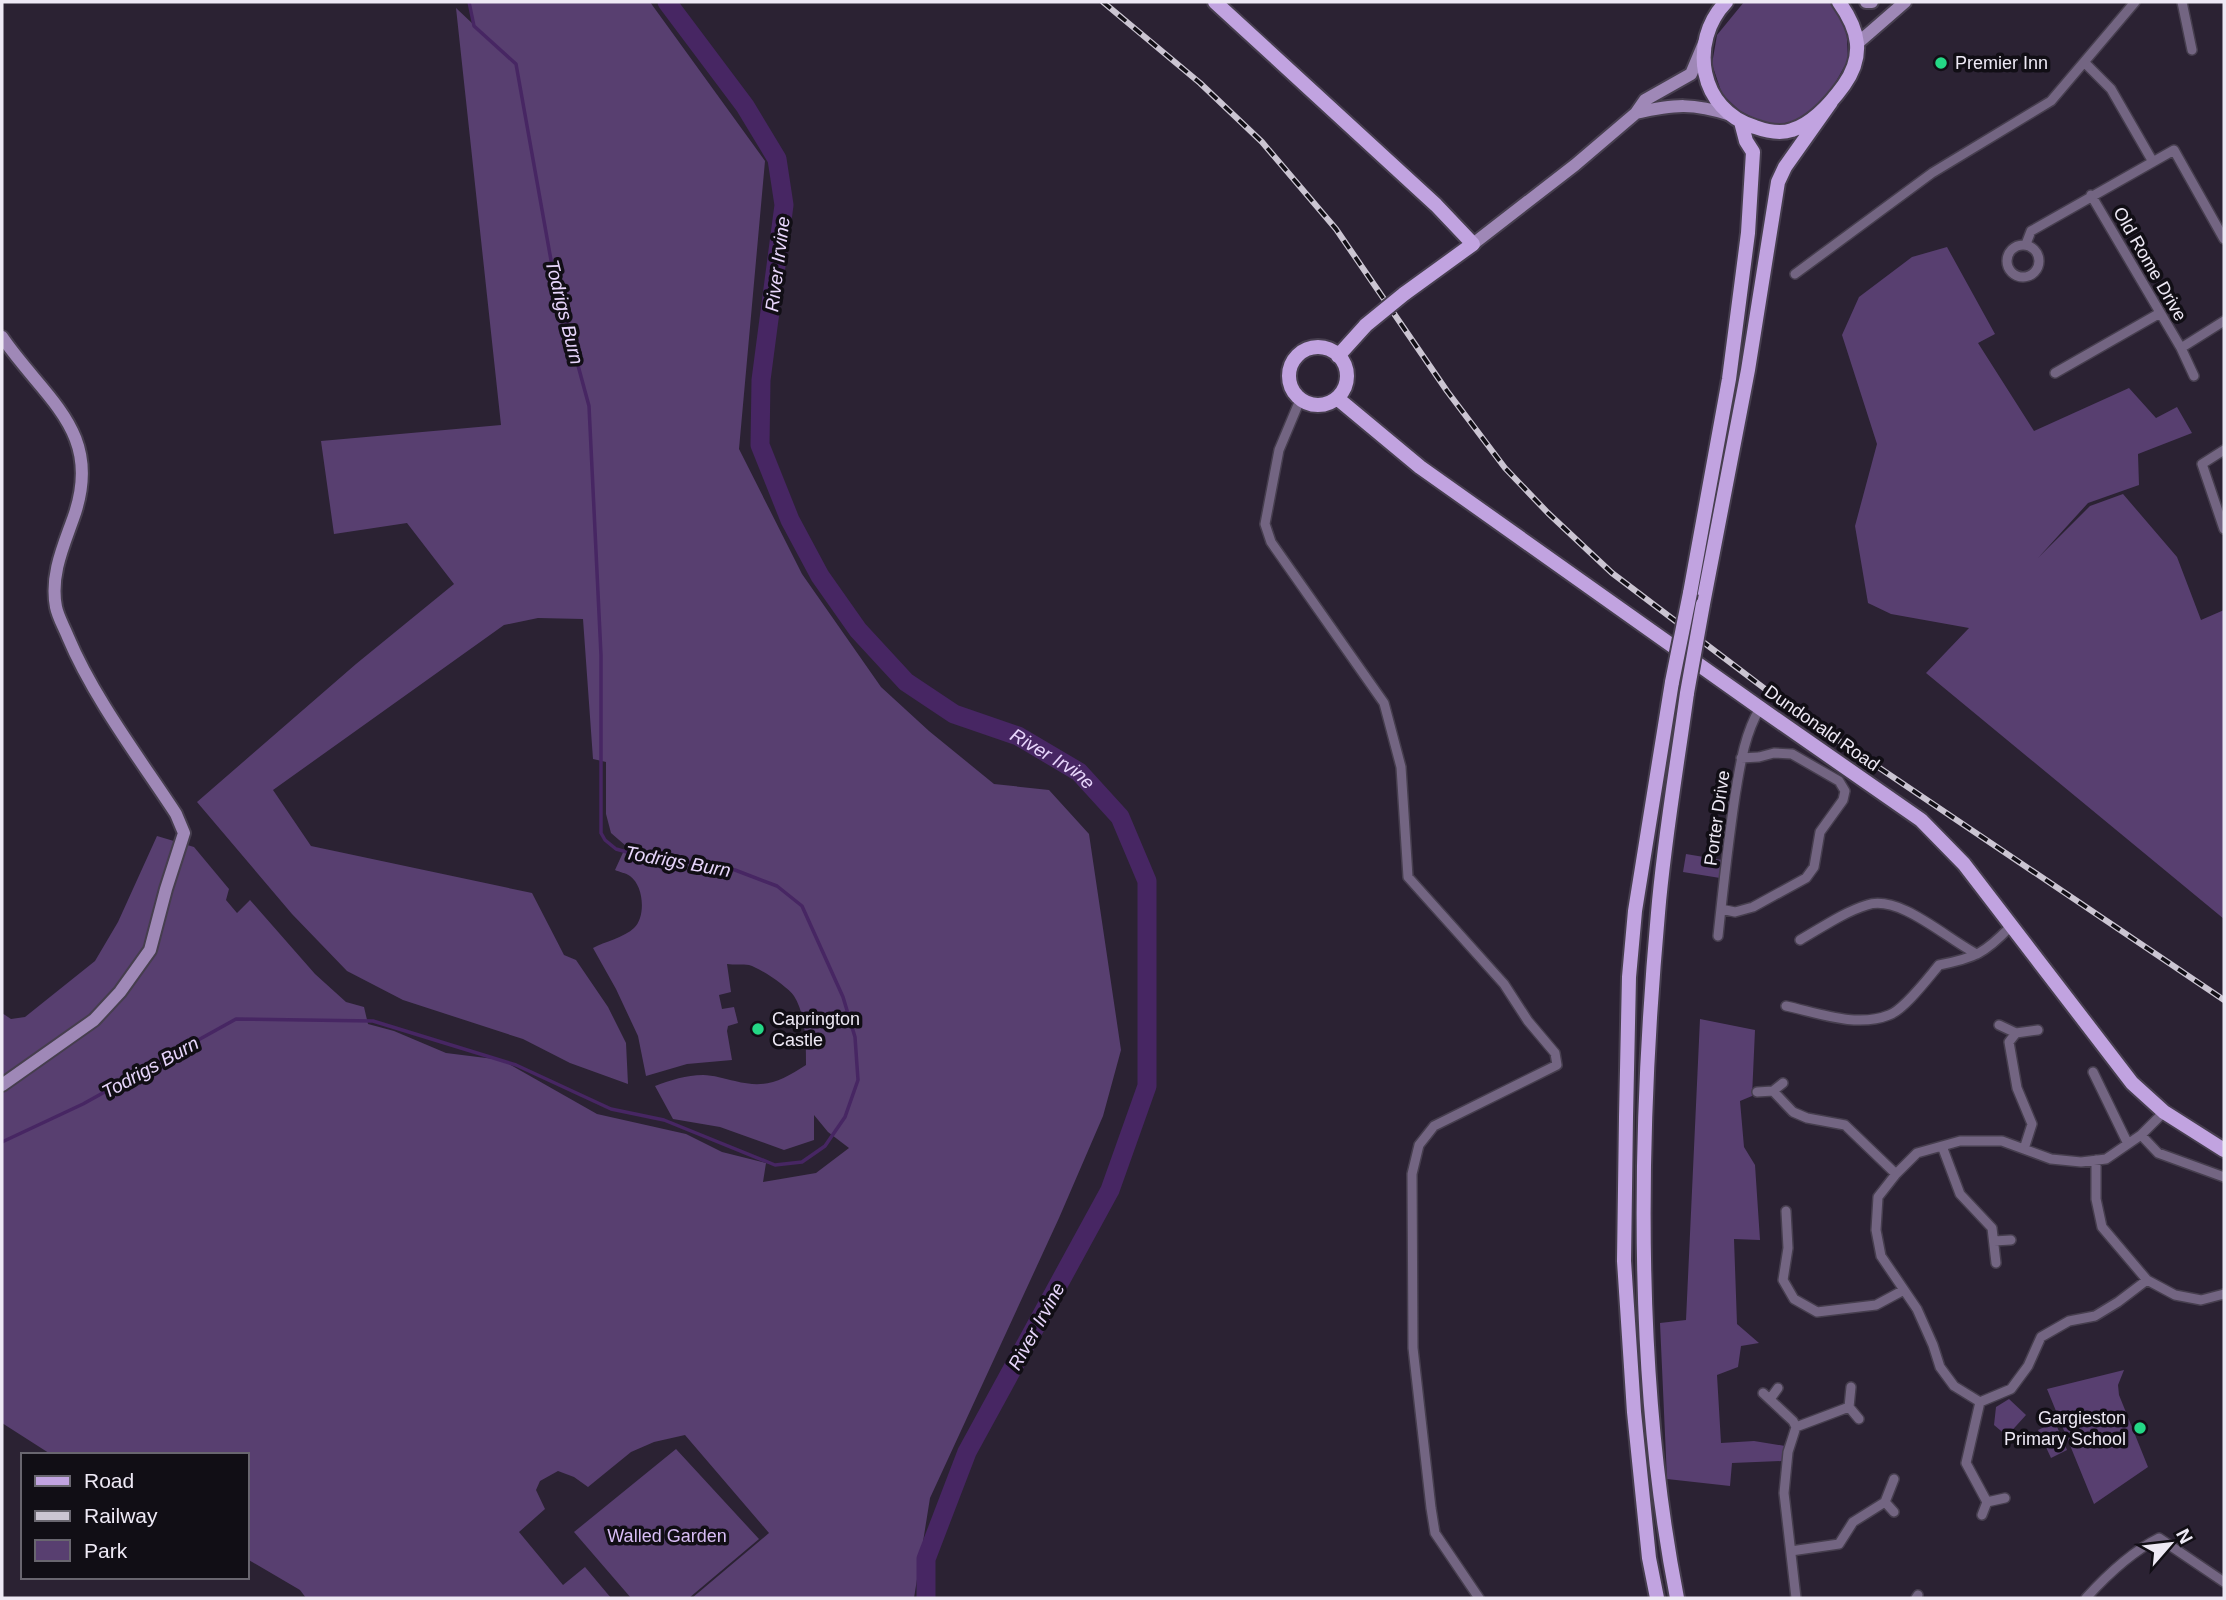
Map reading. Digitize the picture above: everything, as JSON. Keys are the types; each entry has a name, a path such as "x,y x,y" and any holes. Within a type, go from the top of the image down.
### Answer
{"main road":[{"path":"1215,2 1436,205 1473,244 1366,325 1338,356"},
{"path":"1726,2 1716,12 1705,39 1703,57 1705,73 1718,102 1736,118 1768,131 1791,131 1810,121 1831,102"},
{"path":"1677,1598 1669,1558 1652,1412 1644,1266 1646,1123 1658,912 1687,693 1748,370 1778,183 1785,167 1854,68 1858,43 1852,19 1839,2"},
{"path":"1657,1598 1649,1558 1633,1399 1625,1261 1629,977 1635,911 1672,682 1729,379 1748,233 1753,152 1736,118"},
{"path":"1310,348 1323,348 1338,356 1344,364 1347,376 1345,386 1337,398 1319,405 1300,400 1292,391 1289,381 1289,369 1293,360 1310,348"},
{"name":"Dundonald Road","path":"1337,398 1420,467 1921,820 1964,864 2132,1083 2164,1112 2224,1150"}],"street":[{"path":"1866,2 1872,2"},
{"path":"1858,43 1905,2"},
{"path":"1795,274 1932,173 2051,101 2135,2"},
{"path":"2182,2 2192,50"},
{"path":"1473,244 1575,165 1636,113 1645,100 1690,74 1705,39"},
{"path":"2084,62 2111,89 2153,162"},
{"path":"1636,113 1685,105 1703,106 1736,118"},
{"name":"Old Rome Drive","path":"2026,244 2031,232 2091,195 2174,150 2224,239"},
{"name":"Old Rome Drive","path":"2091,195 2181,348 2193,376"},
{"path":"2055,373 2160,313"},
{"name":"Old Rome Drive","path":"2181,348 2224,321"},
{"path":"2,337 64,413 76,437 82,475 77,510 56,567 56,608 77,658 183,825 184,833 150,950 120,992 94,1020 2,1085"},
{"path":"1300,400 1279,450 1265,524 1271,542 1384,703 1401,767 1408,877 1504,984 1528,1021 1555,1053 1557,1065 1434,1126 1419,1145 1412,1174 1413,1348 1430,1508 1435,1533 1479,1598"},
{"path":"2224,450 2202,464 2224,529"},
{"name":"Porter Drive","path":"1718,936 1741,758 1752,722 1760,709"},
{"path":"1721,909 1735,912 1753,907 1806,878 1814,867 1821,832 1843,800 1845,791 1839,781 1792,754 1774,753 1741,758"},
{"path":"1800,940 1866,905 1880,902 1900,907 1959,946 1977,954"},
{"path":"1786,1006 1858,1021 1891,1015 1916,992 1939,964 1969,960 1994,944 2010,927"},
{"path":"1998,1025 2015,1032 2038,1030"},
{"path":"2015,1032 2009,1042 2011,1064 2017,1088 2032,1124 2024,1149"},
{"path":"2093,1073 2128,1144"},
{"path":"1757,1092 1773,1091 1783,1083"},
{"path":"1773,1091 1793,1112 1807,1118 1845,1125 1896,1174"},
{"path":"1980,1402 1954,1386 1940,1367 1917,1309 1881,1256 1875,1230 1878,1197 1917,1153 1960,1141 2001,1141 2051,1159 2081,1162 2106,1159 2140,1135 2164,1112"},
{"path":"2140,1135 2158,1153 2224,1177"},
{"path":"1942,1146 1960,1194 1992,1228 1996,1263"},
{"path":"2096,1160 2096,1199 2102,1227 2147,1280 2175,1295 2202,1300 2224,1294"},
{"path":"1786,1211 1788,1248 1783,1280 1794,1299 1817,1311 1876,1305 1904,1290"},
{"path":"1994,1241 2011,1240"},
{"path":"1980,1402 2011,1389 2028,1366 2041,1337 2069,1321 2095,1315 2147,1280"},
{"path":"1851,1387 1849,1407 1859,1419"},
{"path":"1778,1388 1766,1396 1796,1427 1788,1452 1784,1493 1796,1598"},
{"path":"1980,1402 1966,1464 1987,1502 1982,1515"},
{"path":"1796,1427 1849,1407"},
{"path":"1791,1550 1839,1544 1853,1522 1885,1502 1894,1479"},
{"path":"1987,1502 2005,1498"},
{"path":"1885,1502 1894,1512"},
{"path":"2086,1598 2143,1546 2159,1538 2224,1582"}],"green space":[{"path":"469,2 650,2 765,161 739,449 802,574 881,687 929,731 994,784 1049,790 1089,834 1121,1050 1103,1116 930,1498 914,1598 692,1598 769,1533 685,1435 654,1442 631,1452 588,1487 574,1477 558,1471 540,1481 536,1490 545,1509 519,1532 563,1585 585,1567 611,1598 306,1598 300,1590 248,1560 248,1453 49,1453 2,1423 2,1013 11,1019 25,1017 95,961 118,922 157,836 194,847 229,889 226,900 237,913 250,900 315,974 346,1002 364,1007 368,1024 394,1031 446,1053 502,1060 597,1114 686,1134 722,1152 766,1163 763,1182 816,1173 849,1148 828,1132 814,1115 814,1140 784,1150 720,1127 673,1119 655,1086 679,1078 703,1075 764,1084 781,1079 806,1065 803,1020 794,996 773,978 749,965 727,964 731,992 719,995 722,1009 734,1007 738,1023 728,1026 727,1031 732,1060 687,1064 646,1076 638,1036 593,948 634,928 640,917 642,902 635,881 615,870 626,846 611,833 606,814 606,762 593,759 583,619 538,618 504,625 273,790 311,846 532,893 564,955 576,960 608,1007 626,1043 628,1084 570,1063 523,1039 403,1000 347,971 292,914 197,802 356,664 454,584 407,523 334,534 321,441 501,425 456,8 474,25"},
{"path":"1744,2 1832,2 1846,19 1848,60 1829,94 1803,121 1768,125 1740,111 1722,94 1712,64 1717,35"},
{"path":"1947,247 1995,334 1978,343 2034,431 2129,388 2156,418 2177,407 2192,433 2138,454 2139,485 2088,503 2038,558 2090,506 2123,494 2177,557 2201,620 2224,610 2224,919 1926,673 1969,628 1891,614 1868,603 1855,526 1877,444 1842,335 1859,297 1912,257"},
{"path":"1686,854 1722,860 1720,878 1683,872"},
{"path":"1700,1019 1755,1030 1752,1096 1740,1101 1744,1147 1755,1165 1760,1240 1734,1239 1737,1324 1759,1343 1741,1346 1738,1367 1717,1375 1721,1443 1754,1441 1785,1446 1782,1461 1732,1463 1730,1486 1667,1479 1660,1323 1686,1320"},
{"path":"2124,1370 2118,1385 2119,1395 2148,1467 2094,1504 2047,1389"},
{"path":"2009,1399 2026,1415 2007,1436 1994,1425 1996,1407"},
{"path":"2055,1422 2067,1450 2051,1458 2038,1430"},
{"name":"Walled Garden","path":"676,1449 759,1539 689,1598 631,1598 574,1532"}],"waterway":[{"name":"Todrigs Burn","path":"2,1142 83,1104 236,1019 373,1021 516,1065 611,1109 664,1120 775,1165 802,1162 825,1146 845,1117 858,1080 855,1037 843,997 802,906 777,886 735,870 699,863 659,861 616,849 601,833 601,655 589,406 554,277 516,64 474,26 469,2"},
{"name":"River Irvine","path":"667,2 745,106 777,159 784,205 761,380 760,445 790,520 820,576 858,630 906,682 954,714 1018,736 1079,772 1120,817 1147,881 1147,1086 1110,1190 967,1452 926,1559 926,1598"}],"railway":[{"path":"1103,2 1200,83 1262,142 1336,229 1447,391 1505,468 1612,573 1789,707 2224,1000"}],"place":[{"name":"Premier Inn","path":"1941,63"},
{"name":"Caprington Castle","path":"758,1029"},
{"name":"Gargieston Primary School","path":"2140,1428"}]}
